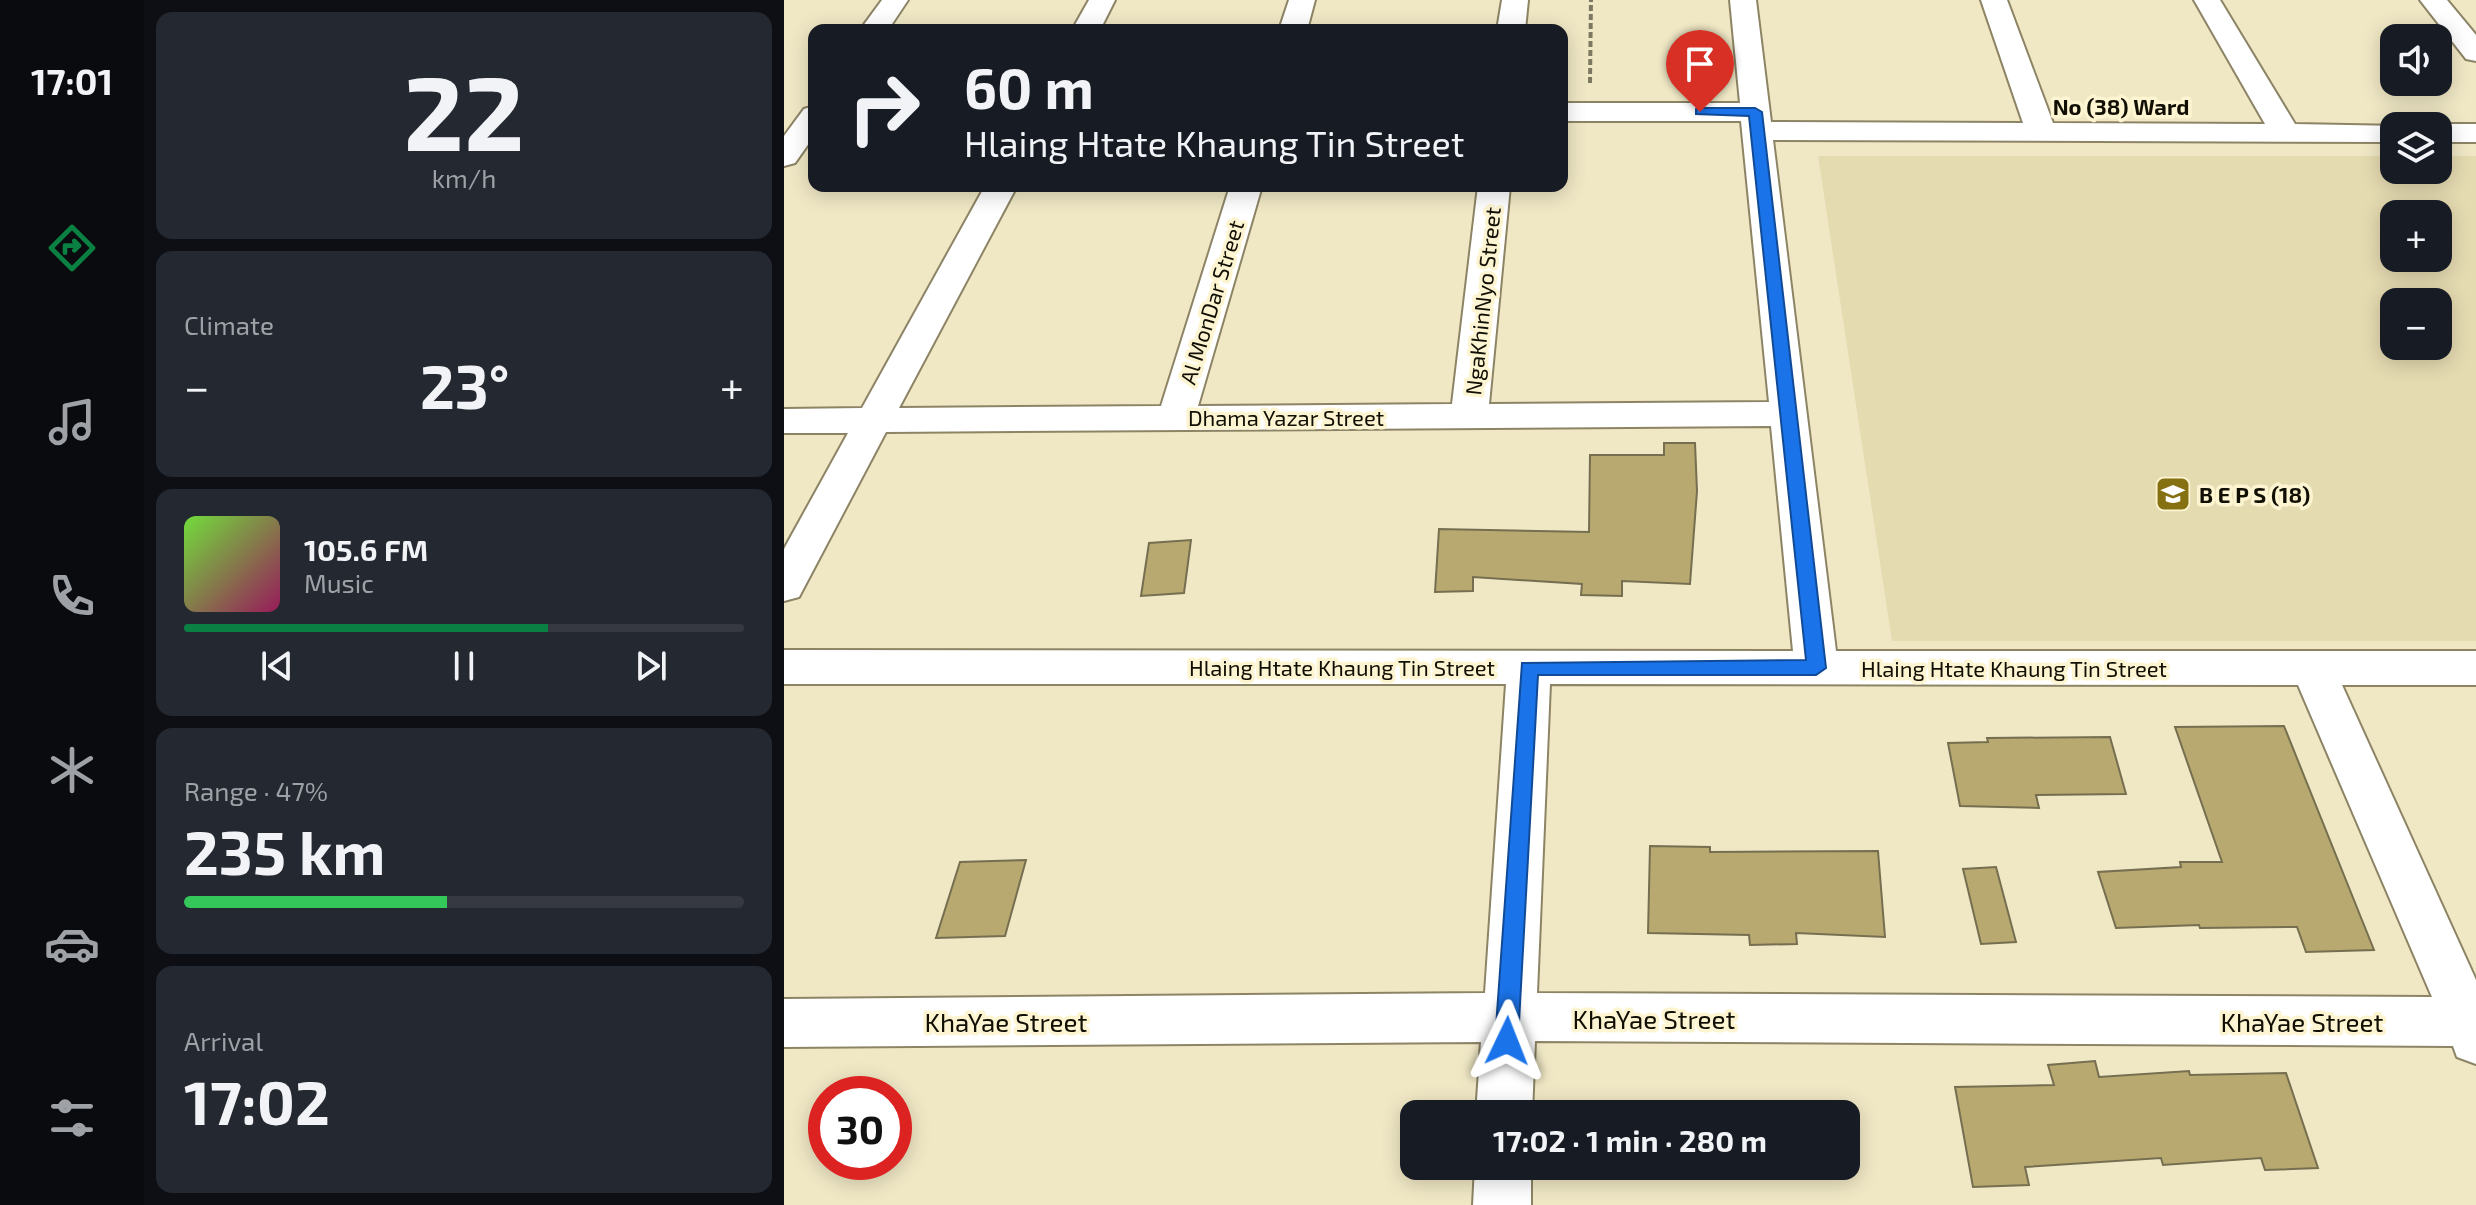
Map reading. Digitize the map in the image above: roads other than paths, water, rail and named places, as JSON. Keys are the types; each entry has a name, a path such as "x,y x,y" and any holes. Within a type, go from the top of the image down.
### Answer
{"street":[{"path":"878,24 895,0"},
{"path":"1089,24 1102,0"},
{"path":"1295,24 1302,0"},
{"path":"1512,24 1515,0"},
{"path":"1743,0 1816,668"},
{"path":"1994,0 2041,132"},
{"path":"2207,0 2285,132"},
{"path":"2433,0 2476,53"},
{"path":"784,111 808,113"},
{"path":"1576,112 2041,132 2380,133"},
{"path":"784,157 808,122"},
{"path":"2452,133 2476,133"},
{"path":"784,586 998,192"},
{"name":"Al MonDar Street","path":"1176,418 1244,192"},
{"name":"NgaKhinNyo Street","path":"1469,417 1493,192"},
{"name":"Dhama Yazar Street","path":"784,421 1788,414"},
{"name":"Hlaing Htate Khaung Tin Street","path":"784,667 2476,668"},
{"path":"1504,1100 1529,668"},
{"path":"2313,668 2474,1028"},
{"name":"KhaYae Street","path":"784,1023 1507,1017 2474,1028"},
{"path":"1502,1205 1503,1180"}],"place":[{"name":"B E P S (18)","path":"2173,494"}],"district":[{"name":"No (38) Ward","path":"2121,106"}]}
